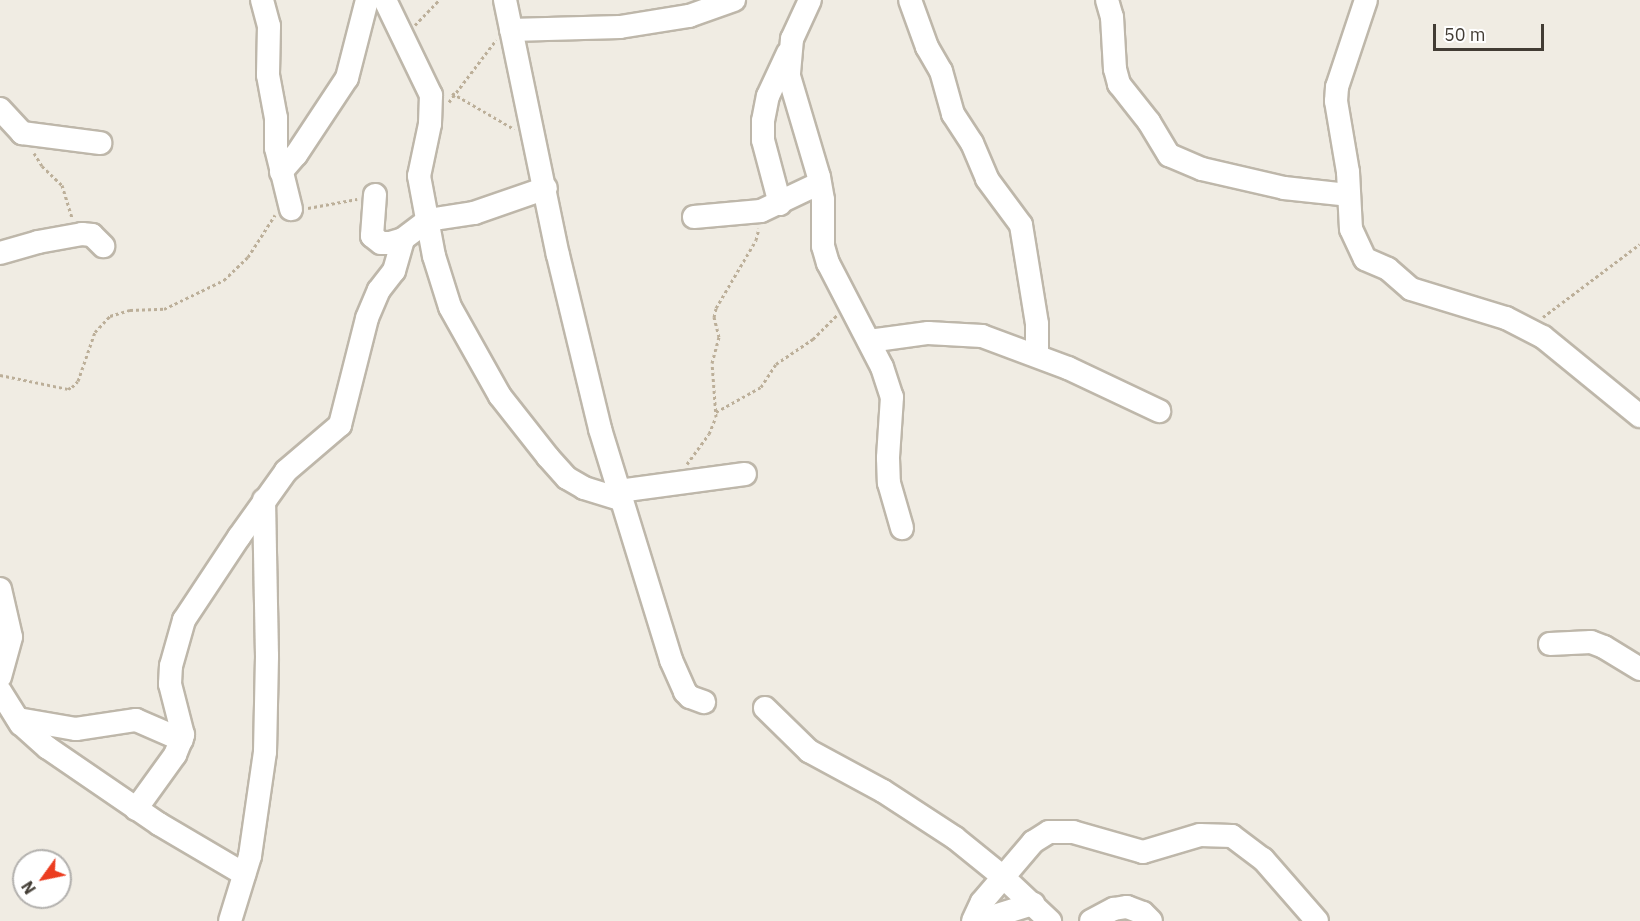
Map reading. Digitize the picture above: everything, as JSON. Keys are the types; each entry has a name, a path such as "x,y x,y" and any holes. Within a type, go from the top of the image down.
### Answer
{"street":[{"path":"262,0 269,26 268,75 274,105 281,172 291,209"},
{"path":"281,172 310,135 347,78 367,0"},
{"path":"385,0 431,95 431,111 419,176 434,256 450,307 500,396 567,478 584,488 620,495 674,482 745,474"},
{"path":"505,0 579,343 620,495 677,674 690,697 704,702"},
{"path":"511,26 620,27 689,16 734,0"},
{"path":"770,207 763,121 768,96 810,0"},
{"path":"910,0 927,47 945,80 953,114 972,142 987,179 1021,225 1037,324 1037,355"},
{"path":"1366,0 1337,87 1340,129 1348,172 1351,229 1357,246 1369,263 1388,269 1411,289 1506,318 1528,330 1562,351 1640,416"},
{"path":"1112,3 1115,69 1119,84 1149,123 1169,155 1202,169 1284,188 1348,195"},
{"path":"789,50 789,76 823,200 823,246 835,279 869,341 892,397 888,458 889,483 902,528"},
{"path":"0,110 17,130 29,135 100,143"},
{"path":"694,217 770,207 820,183"},
{"path":"375,195 372,236 381,243 403,239 428,220 474,213 546,188"},
{"path":"0,253 76,235 92,235 103,246"},
{"path":"136,809 175,755 182,740 182,724 174,707 170,675 184,620 264,500 292,465 340,425 367,318 379,290 394,270 403,239"},
{"path":"869,341 927,333 982,336 1037,355 1108,385 1159,411"},
{"path":"230,921 250,856 265,752 267,656 264,500"},
{"path":"0,589 10,637 0,677"},
{"path":"1550,644 1591,642 1604,647 1640,669"},
{"path":"0,691 11,719 48,748 136,809 244,874"},
{"path":"765,708 809,751 883,791 955,838 1002,876 1050,921"},
{"path":"11,719 76,729 135,720 182,740"},
{"path":"973,921 981,902 1002,876 1033,842 1049,832 1073,832 1143,852 1200,835 1232,836 1263,860 1317,921"},
{"path":"978,921 1033,904"},
{"path":"1091,921 1114,909 1127,908 1143,913 1151,921"}],"path":[{"path":"404,37 439,0"},
{"path":"454,94 511,26"},
{"path":"425,79 483,109 506,125 534,138"},
{"path":"29,135 36,158 66,193 76,235"},
{"path":"0,375 68,389 78,381 95,332 110,316 130,310 164,309 224,280 248,256 274,216 291,209 375,195"},
{"path":"674,482 709,434 716,412 712,363 719,337 714,317 756,240 770,207"},
{"path":"1528,330 1640,244"},
{"path":"716,412 761,387 776,364 813,339 848,303"}]}
